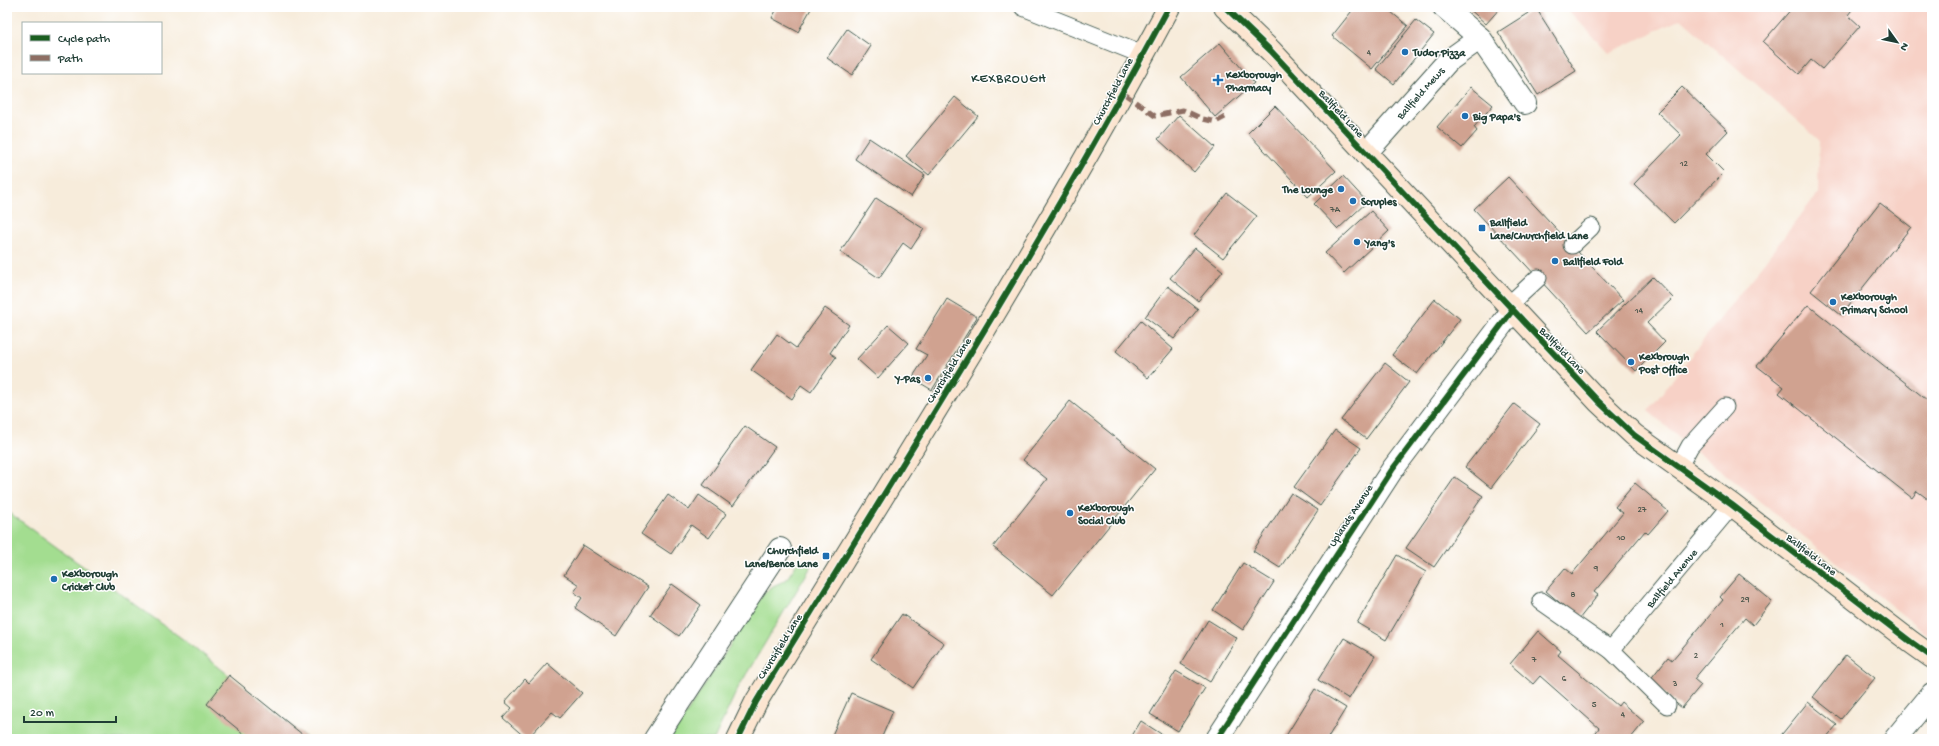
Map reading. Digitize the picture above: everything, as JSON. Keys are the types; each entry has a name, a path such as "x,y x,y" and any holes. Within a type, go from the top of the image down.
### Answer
{"street":[{"name":"Churchfield Lane","path":"738,739 756,702 1027,261 1109,119 1169,7"},
{"name":"Ballfield Lane","path":"1225,7 1271,51 1510,309 1605,408 1634,435 1678,468 1732,505 1911,642 1932,656"},
{"path":"1444,7 1480,38 1525,103"},
{"name":"Ballfield Mews","path":"1366,153 1448,61 1480,38"},
{"name":"Uplands Avenue","path":"1217,739 1392,470 1510,309"},
{"path":"655,739 780,549"},
{"path":"1895,739 1932,694"}],"lane":[{"path":"1023,7 1143,55"},
{"path":"1572,245 1591,227"},
{"path":"1510,309 1538,278"},
{"path":"1678,468 1690,446 1725,407"},
{"name":"Ballfield Avenue","path":"1611,650 1732,505"},
{"path":"1541,601 1611,650 1667,705"}],"shaded area":[{"name":"Kexborough Primary School","path":"1565,7 1932,7 1932,630 1928,635 1648,411 1818,193 1819,140 1681,19 1609,53"}],"green space":[{"name":"Kexborough Cricket Club","path":"7,511 195,648 308,739 7,739"},
{"path":"800,559 812,565 738,688 714,739 670,739 763,594 773,586 786,580"}],"building":[{"path":"778,7 812,7 798,32 772,18"},
{"path":"1355,7 1385,7 1408,26 1372,69 1332,36"},
{"path":"1467,7 1501,7 1486,24"},
{"path":"1793,7 1854,7 1848,15 1860,26 1822,69 1811,60 1799,74 1763,42"},
{"path":"1536,8 1576,71 1538,95 1498,32"},
{"name":"Tudor Pizza","path":"1416,20 1434,34 1394,84 1376,69"},
{"path":"847,29 871,46 852,75 827,58"},
{"name":"Kexborough Pharmacy","path":"1220,43 1254,83 1215,117 1181,77"},
{"name":"Big Papa's","path":"1471,87 1493,105 1474,127 1477,131 1462,148 1437,127"},
{"path":"1682,87 1728,131 1706,154 1724,172 1674,223 1634,184 1681,135 1657,112"},
{"path":"955,97 978,116 929,175 906,156"},
{"path":"1275,106 1336,171 1308,197 1248,133"},
{"path":"1179,115 1215,147 1194,172 1158,139"},
{"path":"869,138 925,175 911,197 855,159"},
{"path":"1343,176 1367,202 1338,229 1314,204"},
{"name":"Ballfield Fold","path":"1508,177 1623,300 1588,332 1474,209"},
{"path":"1227,193 1257,216 1223,258 1194,235"},
{"path":"876,198 924,229 911,249 903,243 879,278 840,252"},
{"path":"1880,203 1911,227 1841,315 1811,291"},
{"name":"Yang's","path":"1371,211 1389,231 1344,273 1325,253"},
{"path":"1195,248 1223,271 1198,301 1170,278"},
{"path":"1653,277 1673,298 1647,323 1665,342 1636,371 1597,331"},
{"path":"1168,286 1198,309 1174,339 1145,317"},
{"path":"947,299 977,317 932,390 912,378 927,355 916,349"},
{"path":"1435,299 1460,319 1417,374 1392,355"},
{"path":"1808,305 1932,404 1932,502 1917,491 1912,498 1779,393 1784,387 1757,366"},
{"path":"825,308 849,325 830,353 836,357 811,392 801,385 792,399 751,370 777,334 796,348"},
{"path":"1141,321 1173,349 1148,378 1116,351"},
{"path":"888,325 909,343 878,378 857,359"},
{"path":"1385,363 1409,382 1366,439 1341,420"},
{"name":"Kexborough Social Club","path":"1070,401 1155,469 1053,595 993,547 1047,479 1023,460"},
{"path":"1514,404 1540,424 1491,488 1465,467"},
{"path":"745,426 775,447 733,506 703,485"},
{"path":"1335,430 1361,448 1320,506 1294,487"},
{"path":"1455,477 1483,496 1434,567 1406,548"},
{"path":"1635,483 1668,511 1648,534 1645,531 1594,592 1598,595 1579,619 1546,591 1565,568 1572,574 1623,513 1615,507"},
{"path":"1291,493 1318,510 1280,568 1253,551"},
{"path":"668,495 689,510 699,495 726,514 709,538 691,525 671,554 641,534"},
{"path":"583,545 648,587 616,636 575,608 582,598 574,592 579,585 564,575"},
{"path":"1397,555 1426,572 1386,640 1357,623"},
{"path":"1243,563 1274,582 1243,630 1213,610"},
{"path":"1739,574 1772,601 1753,625 1745,618 1694,679 1701,685 1682,708 1649,681 1668,657 1672,660 1723,600 1720,597"},
{"path":"672,584 701,605 679,636 650,615"},
{"path":"902,614 944,643 913,688 871,659"},
{"path":"1208,620 1237,638 1210,682 1181,664"},
{"path":"1538,631 1561,651 1558,655 1618,706 1621,702 1644,722 1630,739 1599,739 1594,735 1599,728 1540,676 1533,684 1510,664"},
{"path":"1344,638 1375,656 1349,699 1318,680"},
{"path":"1846,655 1875,678 1841,719 1813,697"},
{"path":"547,663 582,693 560,718 552,712 527,739 503,718 512,708 505,702 525,679 529,683"},
{"path":"1176,671 1205,688 1178,731 1150,714"},
{"path":"229,675 308,739 250,739 207,704"},
{"path":"1315,689 1346,708 1327,739 1284,739"},
{"path":"851,693 893,711 881,739 842,739 832,735"},
{"path":"1808,702 1837,725 1825,739 1778,739"},
{"path":"1141,721 1169,739 1130,739"}],"marked path":[{"path":"1123,93 1155,116 1183,110 1203,119 1216,122 1225,117"}],"cycle path":[{"path":"738,739 756,702 1020,271 1121,96 1169,7"},
{"path":"1225,7 1271,51 1599,402 1634,435 1732,505 1932,657"},
{"path":"1217,739 1392,470 1512,311"}],"place":[{"name":"Tudor Pizza","path":"1405,52"},
{"name":"Kexborough Pharmacy","path":"1218,80"},
{"name":"Big Papa's","path":"1465,116"},
{"name":"The Lounge","path":"1341,189"},
{"name":"Scruples","path":"1353,201"},
{"name":"Ballfield Lane/Churchfield Lane","path":"1482,228"},
{"name":"Yang's","path":"1357,242"},
{"name":"Ballfield Fold","path":"1555,261"},
{"name":"Kexborough Primary School","path":"1833,302"},
{"name":"Kexbrough Post Office","path":"1631,362"},
{"name":"Y-Pas","path":"928,378"},
{"name":"Kexborough Social Club","path":"1070,513"},
{"name":"Churchfield Lane/Bence Lane","path":"826,556"},
{"name":"Kexborough Cricket Club","path":"54,579"}],"district":[{"name":"KEXBROUGH","path":"1009,77"}]}
